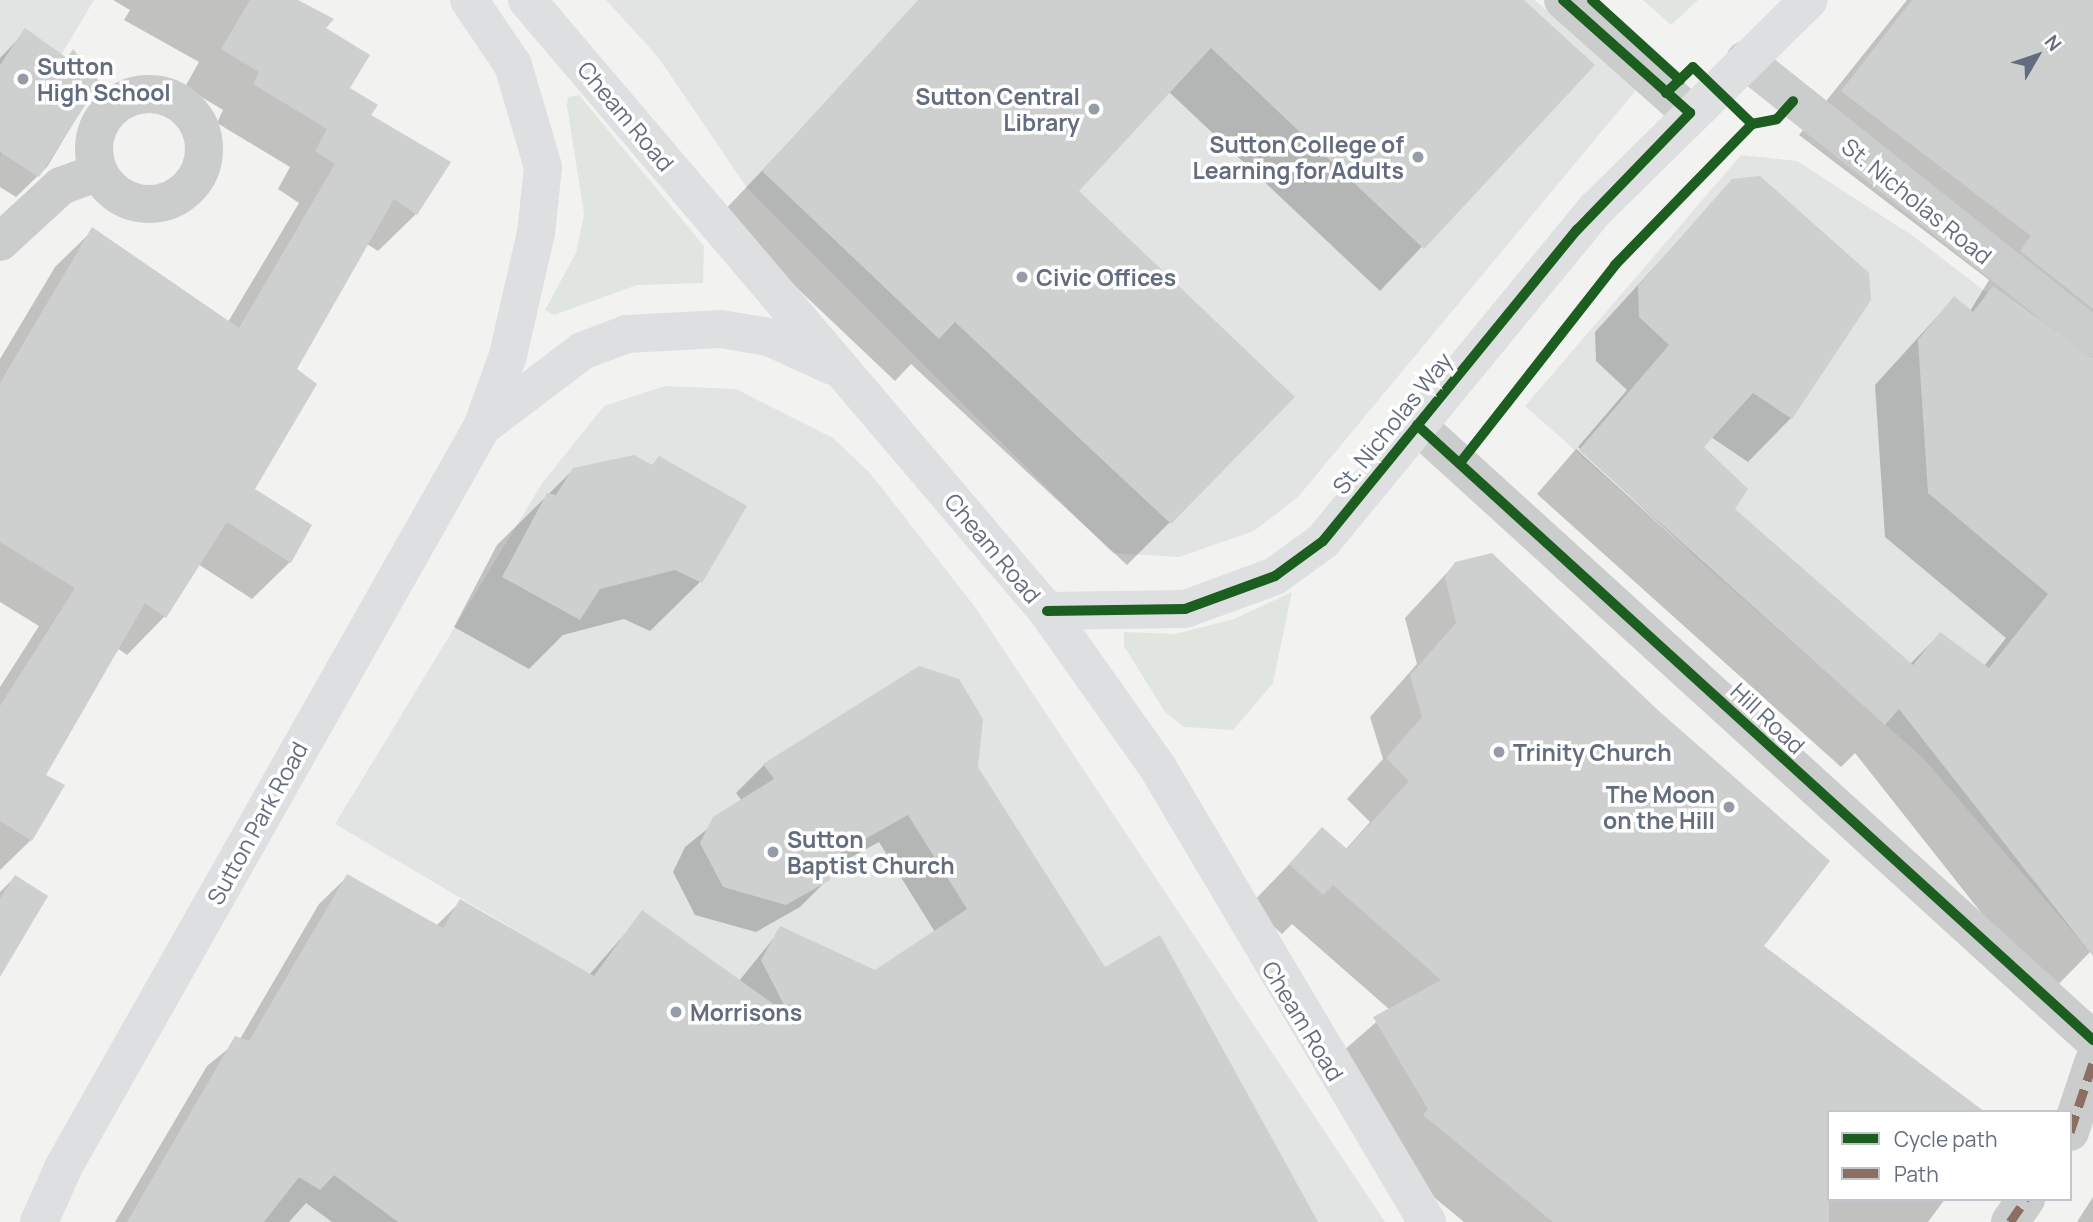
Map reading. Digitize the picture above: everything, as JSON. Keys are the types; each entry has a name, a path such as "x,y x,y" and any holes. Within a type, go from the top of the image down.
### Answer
{"main road":[{"name":"Sutton Park Road","path":"39,1222 64,1166 482,427 508,355 536,233 544,167 513,65 469,0"},
{"name":"Cheam Road","path":"527,0 1047,611 1158,768 1427,1222"},
{"name":"St. Nicholas Way","path":"1047,611 1185,609 1275,576 1323,541 1577,230 1690,113 1809,0"},
{"name":"Sutton Park Road","path":"482,427 582,351 627,334 721,329 769,337 844,371"}],"street":[{"path":"1563,0 1690,113"},
{"name":"St. Nicholas Road","path":"1745,60 2093,337"},
{"path":"0,242 61,186 99,172"},
{"name":"Hill Road","path":"1417,425 1911,879 2093,1040"},
{"path":"2072,1126 2093,1063"},
{"path":"2010,1222 2025,1201"}],"shaded area":[{"name":"Sutton High School","path":"0,0 94,0 0,157"},
{"path":"606,0 1535,0 1636,90 1298,497 1254,531 1179,557 1112,553 747,188 658,57"},
{"path":"1643,0 1698,0 1671,25"},
{"path":"579,95 704,246 703,283 637,285 554,315 545,310 576,253 584,214 567,106 568,97"},
{"path":"1741,155 1797,161 1913,236 2093,374 2086,947 1923,758 1525,406"},
{"path":"665,386 736,389 833,438 870,473 975,607 1385,1222 399,1222 588,973 335,824 543,482 604,406"},
{"path":"1292,592 1273,683 1233,730 1184,727 1165,712 1124,646 1124,632 1175,634 1234,619"},
{"path":"179,1139 276,1206 299,1177 320,1190 334,1175 399,1222 127,1222"}],"building":[{"path":"250,0 298,0 334,19 326,28 370,55 350,88 378,105 371,115 451,162 417,215 394,199 297,369 317,384 255,489 312,525 291,563 227,522 166,618 145,603 46,775 65,785 32,841 0,821 0,706 75,588 0,542 0,383 92,227 239,328 335,164 315,151 327,129 253,84 259,72 221,49"},
{"path":"918,0 1524,0 1595,65 1424,249 1211,48 1079,191 1295,397 1171,524 955,322 939,339 762,171"},
{"path":"1912,0 2093,0 2093,309 2020,251 2031,236 1841,91"},
{"path":"25,28 67,58 73,49 100,82 39,177 0,152 0,65"},
{"path":"1760,176 1869,273 1871,300 1792,419 1753,393 1704,447 1748,489 1735,509 1913,665 1940,632 1989,668 2048,594 1928,493 1918,340 1954,296 1973,312 1993,286 2093,358 2093,956 1899,709 1885,725 1579,450 1669,345 1639,317 1638,286 1732,179"},
{"path":"634,455 652,465 659,456 747,506 702,583 675,570 600,589 580,620 502,577 547,493 556,495 573,468"},
{"path":"1492,553 1660,712 1830,861 1764,946 1982,1110 1827,1110 1829,1222 1553,1222 1423,1115 1428,1109 1373,1017 1441,980 1333,885 1323,895 1289,864 1322,827 1347,849 1409,781 1386,758 1422,717 1410,675 1456,623 1445,577 1455,562"},
{"path":"919,666 959,679 983,719 978,767 1105,967 1160,935 1318,1222 398,1222 334,1175 320,1190 299,1177 264,1222 127,1222 235,1036 249,1041 347,874 443,928 460,899 594,976 642,910 789,1015 761,960 780,926 875,970 967,909 908,815 826,861 830,880 786,905 723,887 700,843 713,817 774,779 763,764"},
{"path":"15,875 48,896 0,977 0,899"}],"marked path":[{"path":"2072,1126 2093,1063"},
{"path":"2010,1222 2025,1201"}],"cycle path":[{"path":"1047,611 1185,609 1275,576 1323,541 1577,230 1690,113 1563,0"},
{"path":"1592,0 1680,80"},
{"path":"1666,93 1693,67 1752,124"},
{"path":"1460,463 1615,265 1752,124 1777,119 1793,101"},
{"path":"1417,425 2093,1040"}],"place":[{"name":"Sutton High School","path":"23,79"},
{"name":"Sutton Central Library","path":"1094,109"},
{"name":"Sutton College of Learning for Adults","path":"1418,157"},
{"name":"Civic Offices","path":"1022,277"},
{"name":"Trinity Church","path":"1499,752"},
{"name":"The Moon on the Hill","path":"1729,807"},
{"name":"Sutton Baptist Church","path":"773,852"},
{"name":"Morrisons","path":"676,1012"}]}
